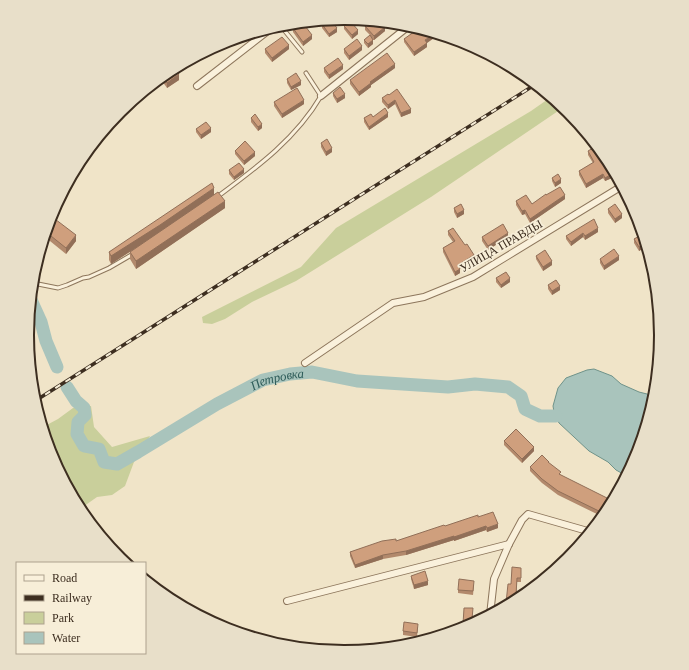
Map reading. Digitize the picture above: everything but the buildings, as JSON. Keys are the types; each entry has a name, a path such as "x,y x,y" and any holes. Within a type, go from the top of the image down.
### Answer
{"street":[{"path":"321,96 403,31"},
{"path":"197,86 260,37"},
{"name":"УЛИЦА ПРАВДЫ","path":"305,363 393,303 424,298 474,277 618,189"},
{"path":"491,608 494,579 509,544 522,520 528,514 585,530"},
{"path":"287,601 509,544"}],"lane":[{"path":"285,31 302,52"},
{"path":"210,202 274,153 298,128 313,109 321,96 306,73"},
{"path":"39,284 58,288 110,268 134,254"}],"green space":[{"path":"547,100 558,111 431,197 296,281 252,302 225,319 212,324 203,323 202,317 301,267 336,228 531,111"},
{"path":"91,406 94,427 112,447 150,436 134,462 125,486 112,495 97,497 86,505 66,472 48,424 73,408"}],"water":[{"path":"594,369 612,376 621,384 649,395 638,435 622,473 616,470 608,462 589,451 559,423 554,412 553,406 558,388 566,378"}],"waterway":[{"name":"Петровка","path":"36,310 57,367"},
{"name":"Петровка","path":"67,387 76,401 84,408 85,415 78,422 77,434 84,446 99,449 104,462 117,464 217,404 263,380 290,374 312,372 357,381 448,387 475,384 508,387 521,396 525,409 540,416 556,416"}],"railway":[{"path":"41,397 531,87"}]}
